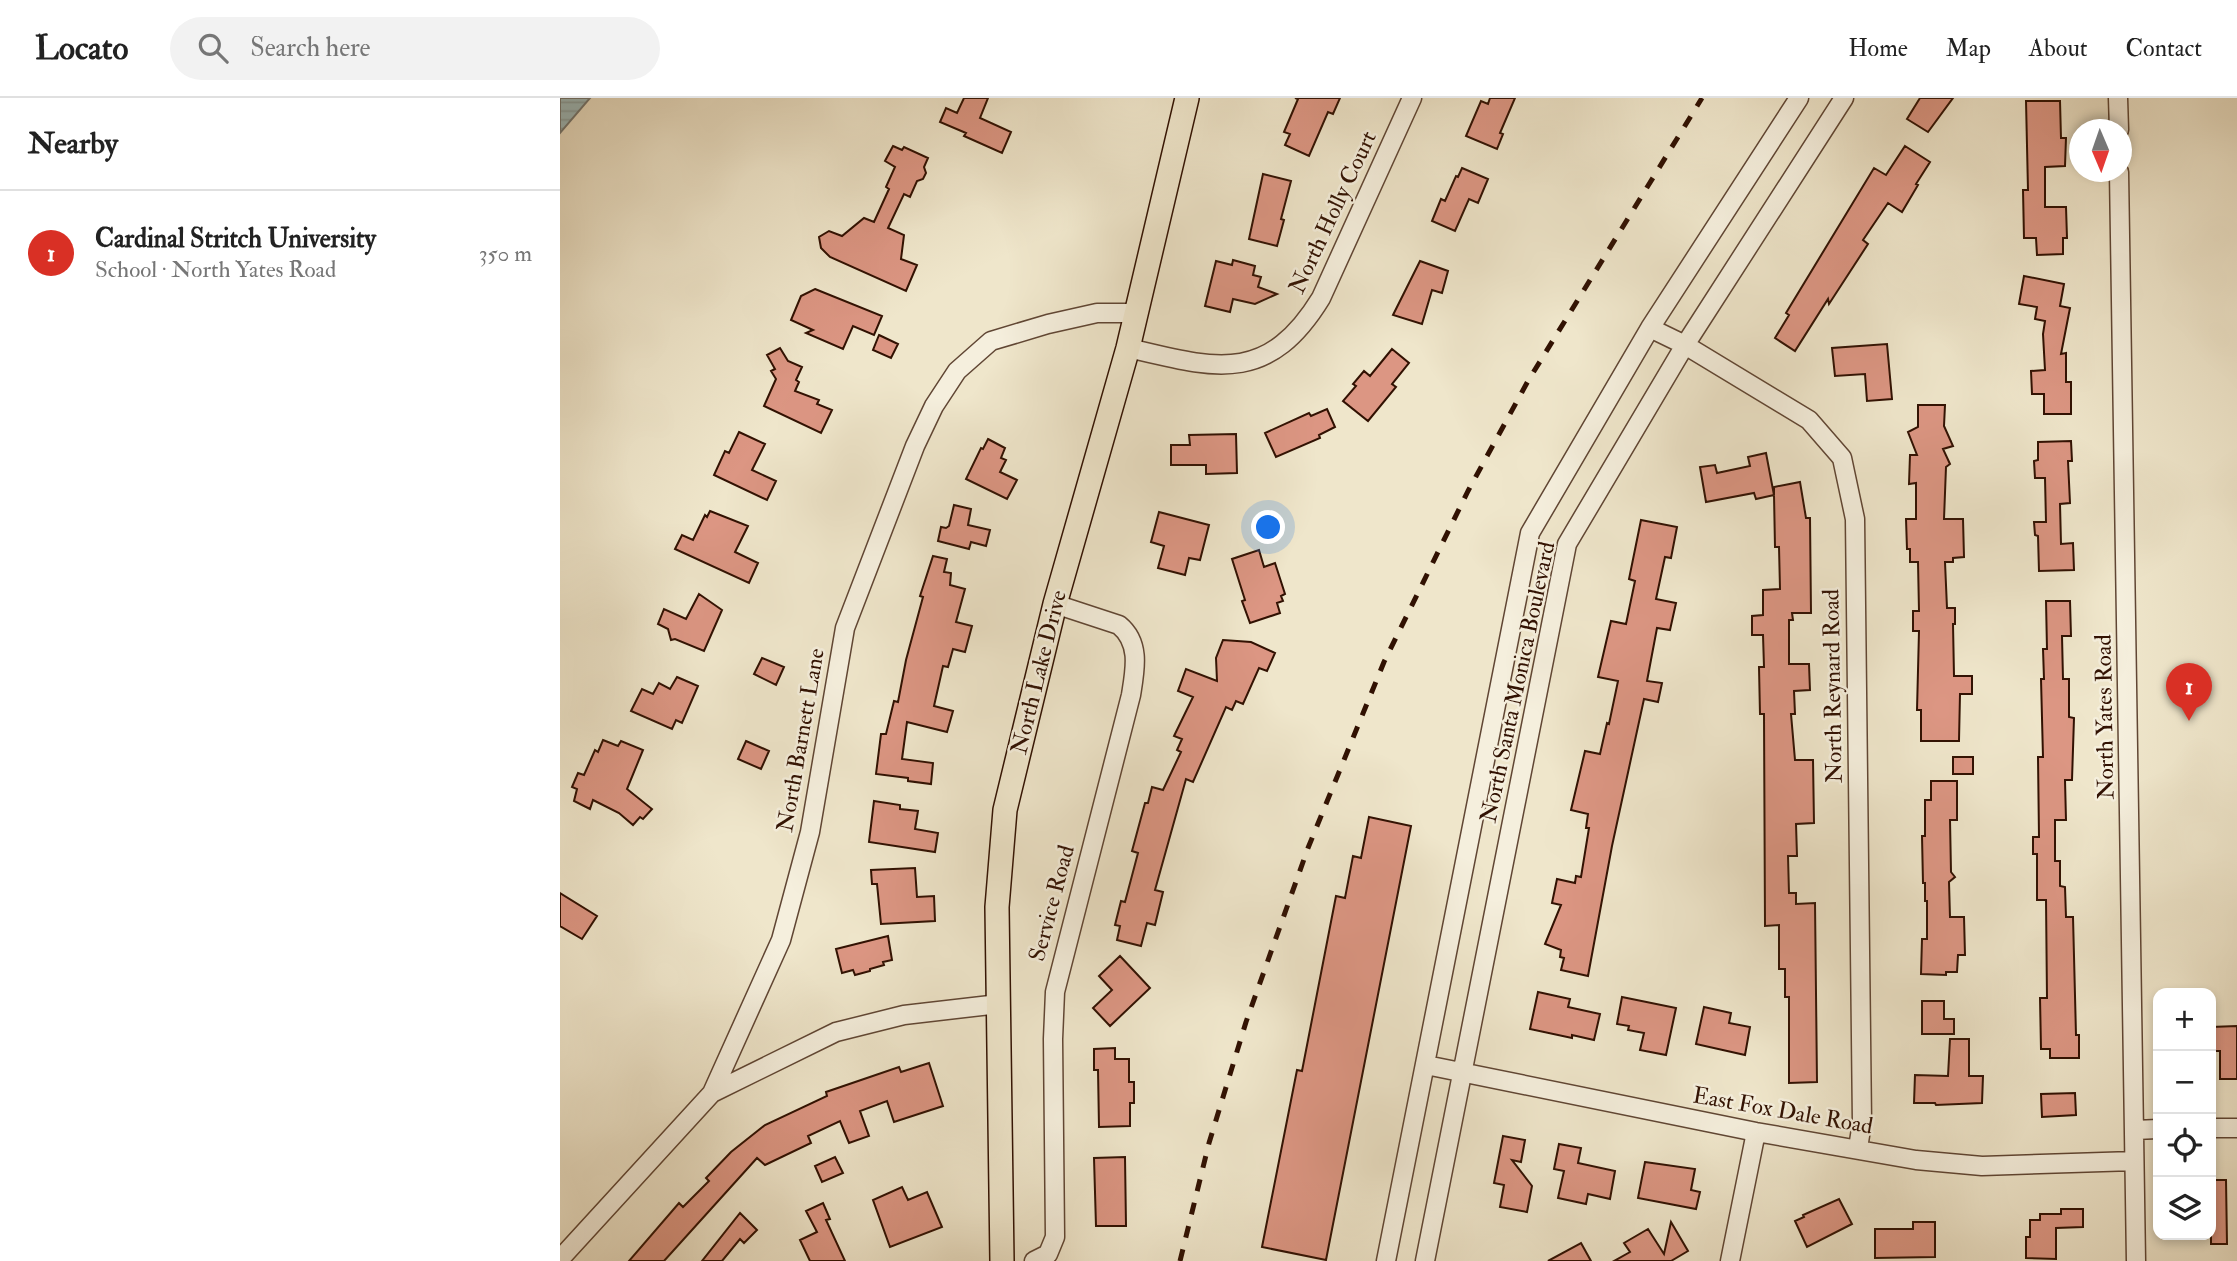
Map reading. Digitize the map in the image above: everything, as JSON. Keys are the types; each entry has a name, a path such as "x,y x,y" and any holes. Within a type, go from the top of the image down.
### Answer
{"main road":[{"name":"North Lake Drive","path":"1002,1261 997,907 1005,810 1055,604 1128,348 1187,98"}],"street":[{"name":"North Holly Court","path":"1128,348 1187,362 1223,365 1250,361 1278,350 1309,319 1321,298 1412,98"},
{"name":"North Santa Monica Boulevard","path":"1386,1261 1530,533 1650,328 1799,98"},
{"name":"North Santa Monica Boulevard","path":"1425,1261 1567,544 1685,345 1844,98"},
{"path":"2118,98 2119,119"},
{"name":"North Yates Road","path":"2119,182 2136,1261"},
{"name":"North Barnett Lane","path":"560,1259 712,1093 781,940 810,832 845,628 915,446 934,406 957,371 991,341 1097,313 1136,313"},
{"name":"North Reynard Road","path":"1650,328 1685,345 1809,420 1842,458 1854,519 1862,1123 1858,1148"},
{"name":"Service Road","path":"1034,1261 1048,1254 1055,1237 1055,992 1131,695 1135,659 1132,642 1119,625 1055,604"},
{"path":"712,1093 836,1032 904,1015 999,1004"},
{"name":"East Fox Dale Road","path":"1426,1065 1462,1070 1756,1132 1916,1160 1982,1166 2134,1161"},
{"path":"2216,1128 2237,1128"},
{"path":"2135,1130 2153,1129"},
{"path":"1730,1261 1756,1132"}],"water":[{"path":"560,98 590,98 560,133"}],"building":[{"path":"964,98 988,98 980,118 1011,132 1002,153 940,122 946,108 957,113"},
{"path":"1295,98 1340,98 1333,114 1328,112 1309,156 1285,145 1290,134 1284,132 1298,99"},
{"path":"1490,98 1515,98 1500,133 1503,134 1497,149 1466,136 1481,101 1488,104"},
{"path":"1920,98 1953,98 1928,132 1907,119"},
{"path":"2026,101 2060,101 2061,138 2066,138 2065,166 2045,167 2045,207 2066,207 2067,238 2063,238 2063,254 2037,255 2036,238 2024,238 2023,190 2028,190"},
{"path":"893,146 902,150 904,147 928,158 923,179 917,181 910,197 904,194 888,228 904,235 901,259 917,265 906,291 830,257 821,248 819,237 829,231 842,236 864,218 874,222 889,189 886,187 895,167 885,161"},
{"path":"1905,146 1930,162 1916,184 1918,185 1902,212 1888,203 1863,240 1868,244 1795,351 1775,338 1789,315 1786,313 1874,168 1886,175"},
{"path":"1462,168 1488,179 1478,203 1469,199 1455,231 1432,221 1441,199 1445,201"},
{"path":"1263,174 1291,181 1277,246 1249,239"},
{"path":"1233,260 1255,266 1253,275 1261,277 1258,287 1277,294 1255,304 1233,299 1230,312 1205,306 1216,261 1232,265"},
{"path":"1420,261 1448,271 1442,293 1432,290 1422,324 1393,315"},
{"path":"2024,276 2064,284 2060,306 2070,308 2061,354 2066,353 2066,382 2071,382 2071,414 2044,414 2044,394 2032,394 2031,371 2045,370 2045,321 2035,319 2037,307 2019,304"},
{"path":"815,289 882,316 874,335 853,326 843,349 806,333 813,330 791,320 801,296"},
{"path":"879,335 898,344 891,358 873,350"},
{"path":"1887,344 1892,399 1867,401 1865,374 1835,376 1832,348"},
{"path":"780,348 788,361 802,367 796,380 799,382 795,391 819,400 817,404 832,410 821,433 764,406 776,379 771,371 775,369 767,355"},
{"path":"1392,349 1409,363 1392,384 1396,387 1368,421 1343,401 1364,371 1370,376"},
{"path":"1918,405 1945,405 1944,426 1953,446 1943,449 1950,464 1946,467 1944,519 1963,519 1964,557 1945,562 1947,608 1955,608 1954,676 1972,676 1972,694 1960,694 1959,741 1921,741 1921,710 1917,710 1919,631 1913,631 1913,611 1919,611 1918,562 1910,562 1906,519 1916,519 1916,483 1909,484 1910,455 1917,455 1908,432 1918,427"},
{"path":"1327,409 1335,427 1319,435 1320,438 1276,457 1265,433 1309,413 1311,416"},
{"path":"739,432 765,444 752,470 776,481 767,500 714,475 725,451 729,453"},
{"path":"1236,434 1237,473 1206,474 1206,465 1171,465 1171,445 1190,445 1189,435"},
{"path":"988,439 1005,448 1001,458 1006,460 1000,472 1017,480 1007,499 966,479"},
{"path":"2071,441 2072,461 2068,461 2070,503 2060,504 2061,544 2073,543 2074,570 2039,571 2038,536 2035,535 2034,522 2046,522 2045,478 2035,478 2034,461 2038,460 2038,442"},
{"path":"1766,453 1774,495 1756,499 1754,493 1706,502 1700,467 1715,465 1717,473 1750,466 1748,457"},
{"path":"1800,482 1806,518 1810,518 1811,613 1792,613 1793,620 1789,620 1789,664 1809,664 1810,690 1794,691 1795,714 1791,714 1795,760 1813,760 1814,823 1796,824 1797,856 1788,856 1789,893 1796,893 1796,904 1815,903 1817,1082 1789,1083 1789,997 1785,997 1785,969 1779,969 1779,925 1765,926 1764,714 1760,714 1759,667 1764,667 1763,635 1752,635 1752,616 1763,615 1763,590 1780,589 1779,547 1775,547 1774,487"},
{"path":"954,505 971,509 968,525 990,530 986,546 971,542 969,549 938,541 941,527 949,526"},
{"path":"710,511 748,526 735,552 758,563 749,583 675,549 682,535 693,540 705,515 707,517"},
{"path":"1159,512 1209,525 1200,560 1189,558 1185,575 1158,568 1164,546 1151,542"},
{"path":"1641,520 1677,527 1671,558 1665,557 1656,599 1676,603 1670,630 1657,628 1647,681 1662,683 1658,702 1644,699 1612,846 1588,976 1561,970 1564,958 1560,957 1561,950 1545,944 1561,905 1552,903 1557,879 1575,883 1576,876 1581,877 1589,828 1586,828 1588,814 1571,810 1585,751 1600,754 1607,723 1609,724 1618,681 1598,677 1611,621 1626,624 1635,581 1629,579"},
{"path":"1259,550 1264,567 1275,563 1285,594 1281,596 1283,601 1277,603 1280,613 1250,623 1232,559"},
{"path":"933,556 947,559 944,572 951,573 950,585 965,589 956,622 972,626 965,652 953,649 948,667 943,666 934,706 953,711 947,732 907,722 902,759 933,763 931,784 876,774 881,734 886,734 894,701 898,702 923,597 920,596"},
{"path":"699,594 722,610 704,651 675,639 671,640 668,629 658,624 664,609 686,619"},
{"path":"2046,601 2070,601 2071,636 2062,636 2063,679 2069,679 2069,717 2074,718 2072,780 2065,780 2066,820 2055,820 2055,861 2060,861 2060,886 2065,887 2066,917 2073,917 2079,1058 2050,1058 2050,1049 2041,1049 2040,998 2047,998 2046,900 2037,900 2037,854 2033,854 2033,837 2039,837 2038,757 2043,757 2041,679 2044,679 2043,649 2047,649"},
{"path":"1223,640 1251,642 1275,653 1267,671 1259,668 1243,704 1236,701 1232,710 1226,707 1193,782 1186,779 1155,890 1163,892 1155,925 1147,923 1141,946 1117,940 1120,926 1115,925 1121,901 1125,902 1138,853 1132,851 1145,803 1148,803 1152,787 1163,790 1181,752 1177,750 1182,739 1174,736 1193,697 1178,691 1186,669 1217,681 1216,658"},
{"path":"762,658 784,667 776,685 754,674"},
{"path":"677,677 698,686 682,723 676,720 672,729 631,711 642,689 653,694 659,683 670,689"},
{"path":"603,740 618,746 621,741 643,750 627,789 652,809 633,825 619,813 593,800 590,809 574,801 577,789 572,787 578,773 584,775 595,750 598,752"},
{"path":"746,741 769,751 761,769 738,759"},
{"path":"1953,757 1973,757 1973,774 1953,774"},
{"path":"1931,781 1957,781 1957,820 1950,820 1951,872 1955,877 1949,882 1950,917 1964,917 1965,955 1958,955 1957,972 1946,972 1946,975 1921,974 1922,939 1927,939 1922,836 1925,836 1925,800 1931,800"},
{"path":"874,801 918,811 915,829 938,833 935,852 869,842"},
{"path":"1369,817 1411,826 1326,1260 1262,1247 1297,1070 1302,1071 1336,896 1345,898 1353,856 1361,858"},
{"path":"915,868 917,897 934,896 935,921 881,924 877,884 872,884 871,870"},
{"path":"560,893 597,916 582,939 560,926"},
{"path":"888,936 892,960 855,975 853,970 842,973 836,949"},
{"path":"1120,956 1150,988 1110,1026 1093,1008 1112,990 1099,976"},
{"path":"1538,992 1570,999 1568,1007 1600,1014 1594,1040 1530,1029"},
{"path":"1622,997 1676,1008 1666,1055 1640,1050 1644,1033 1628,1030 1629,1026 1617,1024"},
{"path":"1922,1001 1944,1001 1944,1019 1954,1019 1954,1034 1922,1034"},
{"path":"1704,1007 1731,1013 1729,1023 1750,1027 1745,1055 1696,1044"},
{"path":"2237,1026 2237,1079 2220,1079 2220,1051 2216,1051 2216,1027"},
{"path":"1950,1039 1969,1039 1969,1076 1983,1076 1982,1103 1914,1103 1915,1075 1948,1076"},
{"path":"1115,1048 1115,1059 1129,1059 1129,1082 1134,1082 1130,1126 1099,1127 1098,1070 1094,1070 1094,1049"},
{"path":"929,1063 943,1106 894,1122 887,1101 860,1111 869,1136 849,1143 840,1121 808,1136 811,1143 765,1165 757,1158 664,1261 629,1261 679,1203 683,1207 709,1181 706,1178 731,1152 765,1125 827,1096 826,1092 899,1067 901,1072"},
{"path":"2075,1093 2076,1115 2042,1117 2041,1094"},
{"path":"1503,1136 1525,1140 1521,1162 1512,1160 1532,1186 1527,1212 1500,1207 1504,1185 1494,1183"},
{"path":"1559,1144 1581,1148 1578,1163 1615,1171 1610,1199 1588,1194 1586,1204 1558,1198 1564,1171 1554,1169"},
{"path":"835,1157 843,1173 822,1182 815,1166"},
{"path":"1125,1157 1126,1226 1096,1226 1094,1158"},
{"path":"1645,1162 1695,1169 1691,1190 1700,1192 1696,1209 1638,1198"},
{"path":"2216,1180 2226,1180 2227,1244 2211,1244 2211,1240 2216,1240"},
{"path":"902,1187 908,1200 927,1192 942,1227 890,1247 873,1200"},
{"path":"1839,1199 1852,1224 1807,1247 1795,1221"},
{"path":"823,1203 830,1219 826,1220 845,1261 810,1261 800,1240 817,1232 806,1211"},
{"path":"2061,1209 2083,1209 2083,1227 2056,1228 2056,1259 2026,1258 2026,1237 2030,1237 2030,1220 2040,1220 2040,1214 2061,1214"},
{"path":"740,1213 757,1230 744,1243 740,1239 722,1261 702,1261"},
{"path":"1671,1222 1688,1251 1671,1261 1614,1261 1630,1252 1624,1243 1648,1229 1664,1254"},
{"path":"1913,1222 1935,1222 1935,1257 1875,1258 1875,1229 1913,1229"},
{"path":"1581,1243 1591,1261 1548,1261"}],"railway":[{"path":"1180,1261 1209,1143 1246,1022 1308,848 1384,662 1468,491 1528,381 1702,98"}],"place":[{"name":"Cardinal Stritch University","path":"2189,721"}]}
